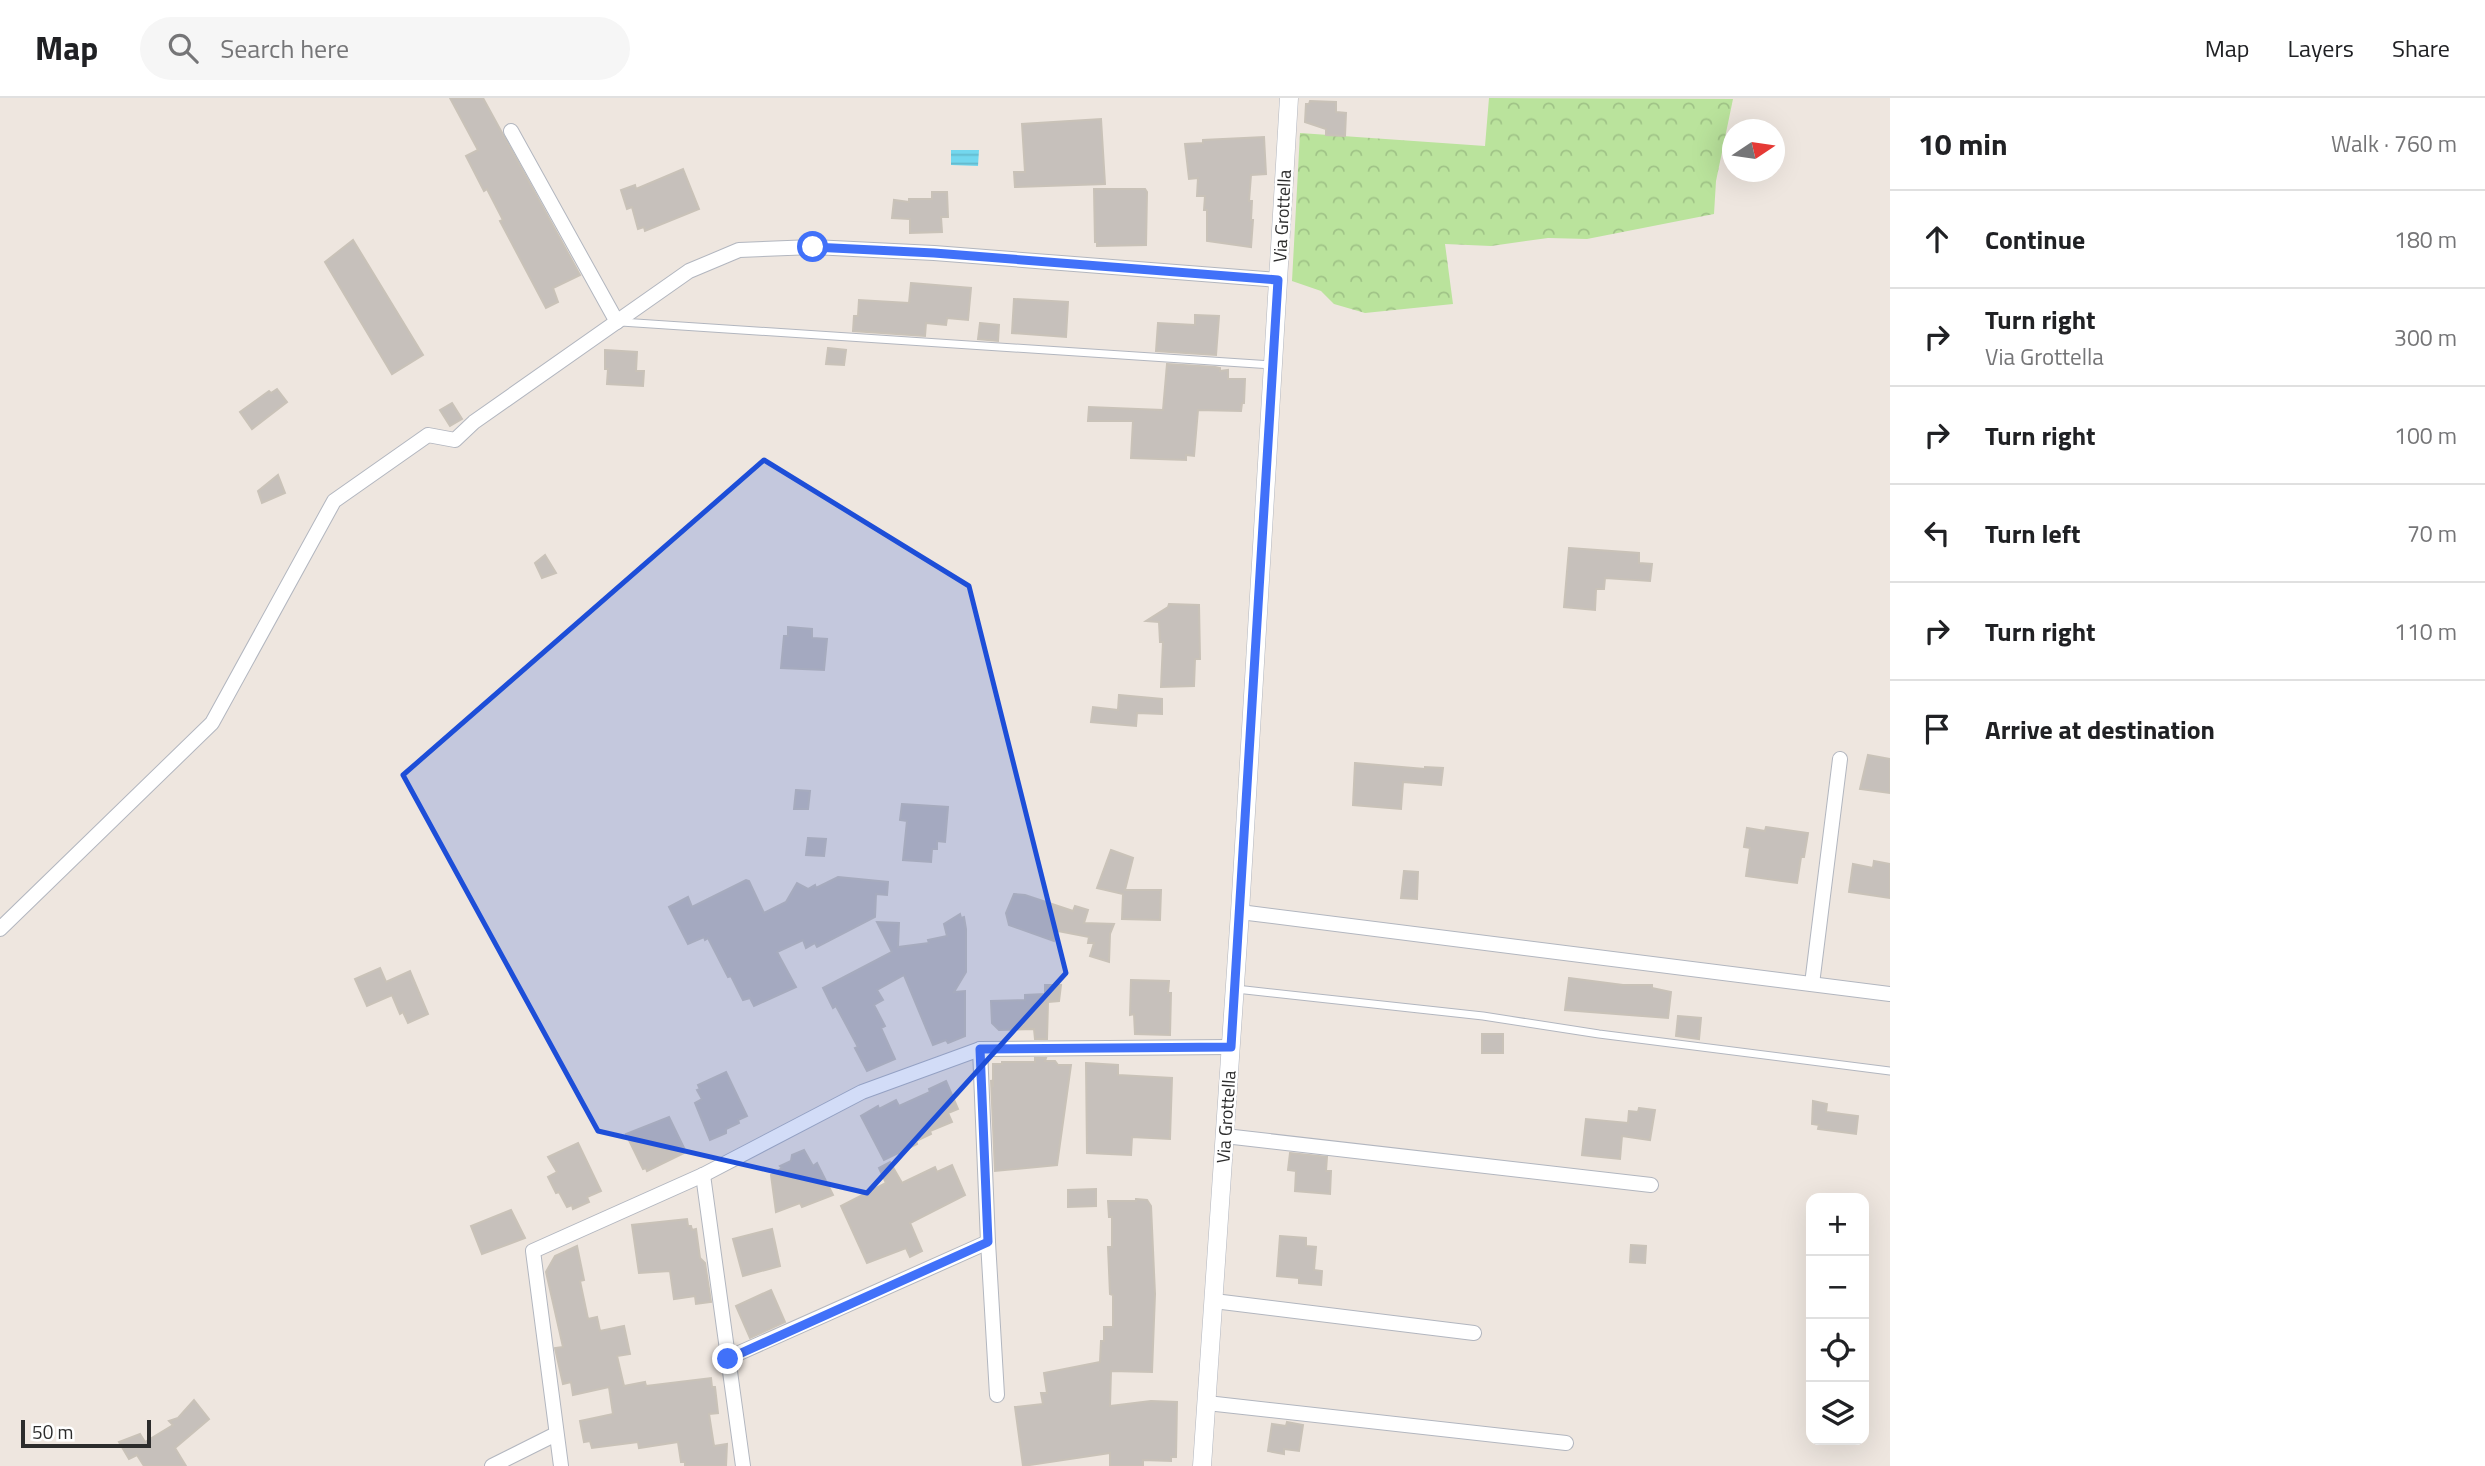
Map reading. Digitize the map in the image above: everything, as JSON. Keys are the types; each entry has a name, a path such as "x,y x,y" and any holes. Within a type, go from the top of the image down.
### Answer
{"street":[{"name":"Via Grottella","path":"1202,1466 1240,912 1289,98"},
{"path":"511,131 617,322"},
{"path":"0,929 212,723 334,501 428,435 455,440 474,422 689,271 739,250 813,247 934,253 1278,280"},
{"path":"1812,984 1840,759"},
{"path":"1240,912 1890,994"},
{"path":"561,1466 533,1251 703,1175 862,1092 980,1049 1231,1047"},
{"path":"980,1049 997,1395"},
{"path":"1225,1136 1651,1185"},
{"path":"703,1175 743,1466"},
{"path":"728,1359 988,1242"},
{"path":"1214,1301 1474,1333"},
{"path":"1207,1403 1566,1443"},
{"path":"492,1466 556,1434"}],"lane":[{"path":"617,322 1273,365"},
{"path":"1235,989 1483,1016 1600,1034 1890,1071"}],"highlighted area":[{"path":"764,460 969,586 1066,973 867,1193 598,1131 403,775"}],"green space":[{"path":"1489,98 1733,99 1729,119 1722,119 1722,152 1716,181 1714,214 1587,239 1548,238 1491,246 1445,244 1453,304 1365,313 1334,304 1321,291 1292,281 1300,133 1485,146"}],"water":[{"path":"951,150 979,150 978,166 951,165"}],"building":[{"path":"450,98 483,98 580,275 553,288 558,302 546,308 500,221 503,220 487,189 484,191 466,156 478,150"},
{"path":"1310,101 1336,102 1336,112 1346,113 1345,136 1326,135 1326,129 1305,122 1306,104"},
{"path":"1101,119 1105,184 1015,187 1014,172 1025,172 1022,124"},
{"path":"1264,137 1266,174 1251,175 1251,247 1207,241 1205,196 1197,196 1198,178 1189,179 1185,144 1203,143 1203,140"},
{"path":"683,169 699,209 645,231 644,227 638,229 632,207 627,209 621,190 635,185 636,189"},
{"path":"1094,189 1145,189 1146,245 1097,246"},
{"path":"932,192 947,192 948,217 941,217 942,232 910,233 910,219 892,218 894,200 909,202 909,199 932,199"},
{"path":"353,240 423,355 392,374 325,262"},
{"path":"911,283 971,288 968,320 947,318 946,325 926,323 925,336 853,331 859,300 909,303"},
{"path":"1014,299 1068,302 1066,337 1012,333"},
{"path":"1195,315 1219,316 1216,355 1156,351 1158,323 1195,325"},
{"path":"980,323 999,325 998,341 978,339"},
{"path":"828,348 846,350 844,365 826,364"},
{"path":"605,350 637,352 636,371 644,371 643,386 607,384"},
{"path":"1167,364 1215,367 1220,368 1220,371 1228,370 1228,379 1245,379 1241,411 1198,410 1194,456 1186,455 1186,460 1131,458 1133,421 1088,421 1089,407 1163,410"},
{"path":"277,389 287,402 252,429 240,412 269,391 271,393"},
{"path":"452,403 462,419 450,426 440,410"},
{"path":"278,475 285,493 262,503 258,491"},
{"path":"1569,548 1639,553 1639,563 1652,564 1650,581 1605,578 1604,589 1596,589 1595,610 1564,607"},
{"path":"545,555 556,573 542,578 535,563"},
{"path":"1169,604 1199,605 1200,659 1195,659 1194,686 1161,687 1163,642 1160,642 1159,622 1146,621"},
{"path":"788,627 812,629 812,638 827,639 824,670 781,668 784,636 788,636"},
{"path":"1119,695 1162,699 1162,714 1137,713 1136,726 1091,722 1093,707 1118,710"},
{"path":"1868,755 1890,759 1890,793 1860,789"},
{"path":"1355,763 1443,768 1441,785 1403,782 1401,809 1353,805"},
{"path":"796,790 810,791 808,809 794,809"},
{"path":"902,804 948,807 945,842 937,841 937,849 932,849 931,862 903,860 907,821 900,820"},
{"path":"1766,827 1808,833 1797,883 1746,876 1750,848 1744,847 1747,828 1765,831"},
{"path":"808,838 826,839 824,856 806,855"},
{"path":"1111,850 1133,858 1125,890 1161,890 1160,920 1122,919 1123,894 1097,888"},
{"path":"1874,861 1890,864 1890,898 1849,892 1853,864 1873,868"},
{"path":"1404,871 1418,872 1417,899 1401,898"},
{"path":"838,877 888,882 887,895 876,894 875,917 817,947 815,943 806,948 803,940 777,952 796,987 754,1006 750,998 743,1000 708,938 705,940 704,937 688,944 669,907 688,897 692,907 746,880 749,881 764,913 786,902 797,883 808,889 815,885 816,888"},
{"path":"1014,894 1073,911 1075,906 1088,910 1084,923 1114,924 1110,934 1109,962 1090,956 1094,943 1088,943 1089,937 1058,931 1054,941 1009,925 1006,913"},
{"path":"960,914 961,918 964,917 966,929 966,972 954,992 965,991 965,1036 948,1043 946,1040 933,1045 904,975 877,990 883,1000 874,1005 885,1026 881,1028 895,1059 867,1071 855,1048 858,1047 823,988 892,952 877,922 899,923 898,947 929,943 928,940 947,936 944,924"},
{"path":"380,968 386,982 410,971 428,1014 408,1023 403,1012 400,1014 392,995 367,1006 355,979"},
{"path":"1569,978 1623,985 1652,985 1652,988 1671,992 1668,1018 1565,1010"},
{"path":"1131,980 1169,981 1170,1035 1135,1034 1134,1014 1130,1015"},
{"path":"1045,985 1061,985 1059,1001 1048,1002 1047,1039 1035,1039 1034,1029 999,1030 992,1023 991,1001 1025,1000 1025,995 1045,994"},
{"path":"1678,1016 1701,1018 1699,1039 1676,1036"},
{"path":"1482,1034 1503,1034 1503,1053 1482,1053"},
{"path":"1035,1058 1046,1058 1045,1061 1055,1061 1058,1065 1071,1065 1057,1165 995,1171 991,1080 993,1087 993,1064 1035,1062"},
{"path":"1086,1063 1118,1065 1118,1075 1172,1078 1170,1139 1132,1137 1131,1155 1087,1153"},
{"path":"726,1072 747,1116 726,1129 726,1133 710,1140 695,1103 702,1099 697,1090 700,1089 698,1085"},
{"path":"946,1081 958,1109 948,1113 952,1122 930,1131 931,1134 916,1141 917,1144 884,1160 861,1116 896,1100 899,1106 930,1092 929,1089"},
{"path":"1813,1101 1827,1104 1826,1112 1858,1116 1856,1134 1818,1129 1819,1125 1812,1124"},
{"path":"1639,1108 1655,1110 1650,1140 1622,1136 1620,1159 1582,1155 1586,1119 1628,1123 1629,1111 1638,1112"},
{"path":"669,1117 686,1152 647,1171 646,1168 643,1169 626,1134"},
{"path":"578,1143 601,1191 587,1197 589,1202 573,1209 572,1205 567,1207 559,1192 556,1193 548,1177 557,1172 548,1157"},
{"path":"804,1150 813,1166 817,1163 833,1195 802,1207 800,1203 776,1212 771,1175 782,1168 780,1166 791,1161 792,1155"},
{"path":"1290,1153 1327,1157 1326,1171 1331,1171 1330,1194 1295,1191 1296,1171 1288,1170"},
{"path":"890,1162 902,1183 935,1167 937,1172 952,1165 965,1195 910,1223 922,1251 910,1257 906,1248 867,1263 841,1206 886,1183 879,1168"},
{"path":"1096,1189 1096,1206 1068,1207 1068,1190"},
{"path":"1147,1200 1151,1206 1155,1294 1152,1372 1111,1371 1110,1406 1151,1401 1177,1402 1176,1457 1171,1457 1171,1461 1143,1460 1143,1466 1110,1466 1110,1453 1023,1466 1015,1407 1043,1404 1041,1393 1047,1393 1044,1373 1100,1362 1104,1327 1113,1327 1108,1247 1112,1247 1112,1217 1109,1217 1108,1201"},
{"path":"511,1210 525,1238 482,1254 471,1226"},
{"path":"687,1219 688,1226 691,1226 692,1230 696,1229 711,1302 696,1304 695,1296 674,1299 670,1271 639,1273 632,1225"},
{"path":"772,1229 780,1266 743,1276 733,1239"},
{"path":"1280,1236 1306,1238 1306,1246 1316,1247 1314,1270 1322,1271 1321,1285 1299,1283 1299,1278 1277,1276"},
{"path":"1631,1245 1646,1246 1645,1263 1630,1262"},
{"path":"577,1246 584,1280 580,1281 588,1319 597,1317 600,1331 624,1326 630,1354 617,1356 624,1386 711,1378 712,1387 715,1387 718,1413 709,1414 714,1446 727,1444 726,1466 685,1466 685,1462 681,1462 678,1442 639,1448 638,1442 592,1448 590,1441 584,1442 580,1421 613,1414 609,1387 573,1395 571,1382 563,1384 555,1348 563,1347 546,1272 555,1256"},
{"path":"771,1290 785,1322 750,1338 736,1306"},
{"path":"194,1400 209,1419 175,1448 186,1466 144,1466 137,1455 129,1459 119,1442 140,1434 145,1442 173,1425 169,1421 178,1418"},
{"path":"1287,1422 1303,1425 1299,1451 1284,1449 1284,1454 1268,1451 1272,1424 1286,1426"}],"route":[{"path":"728,1359 988,1242 980,1049 1231,1047 1278,280 934,253 813,247"}]}
